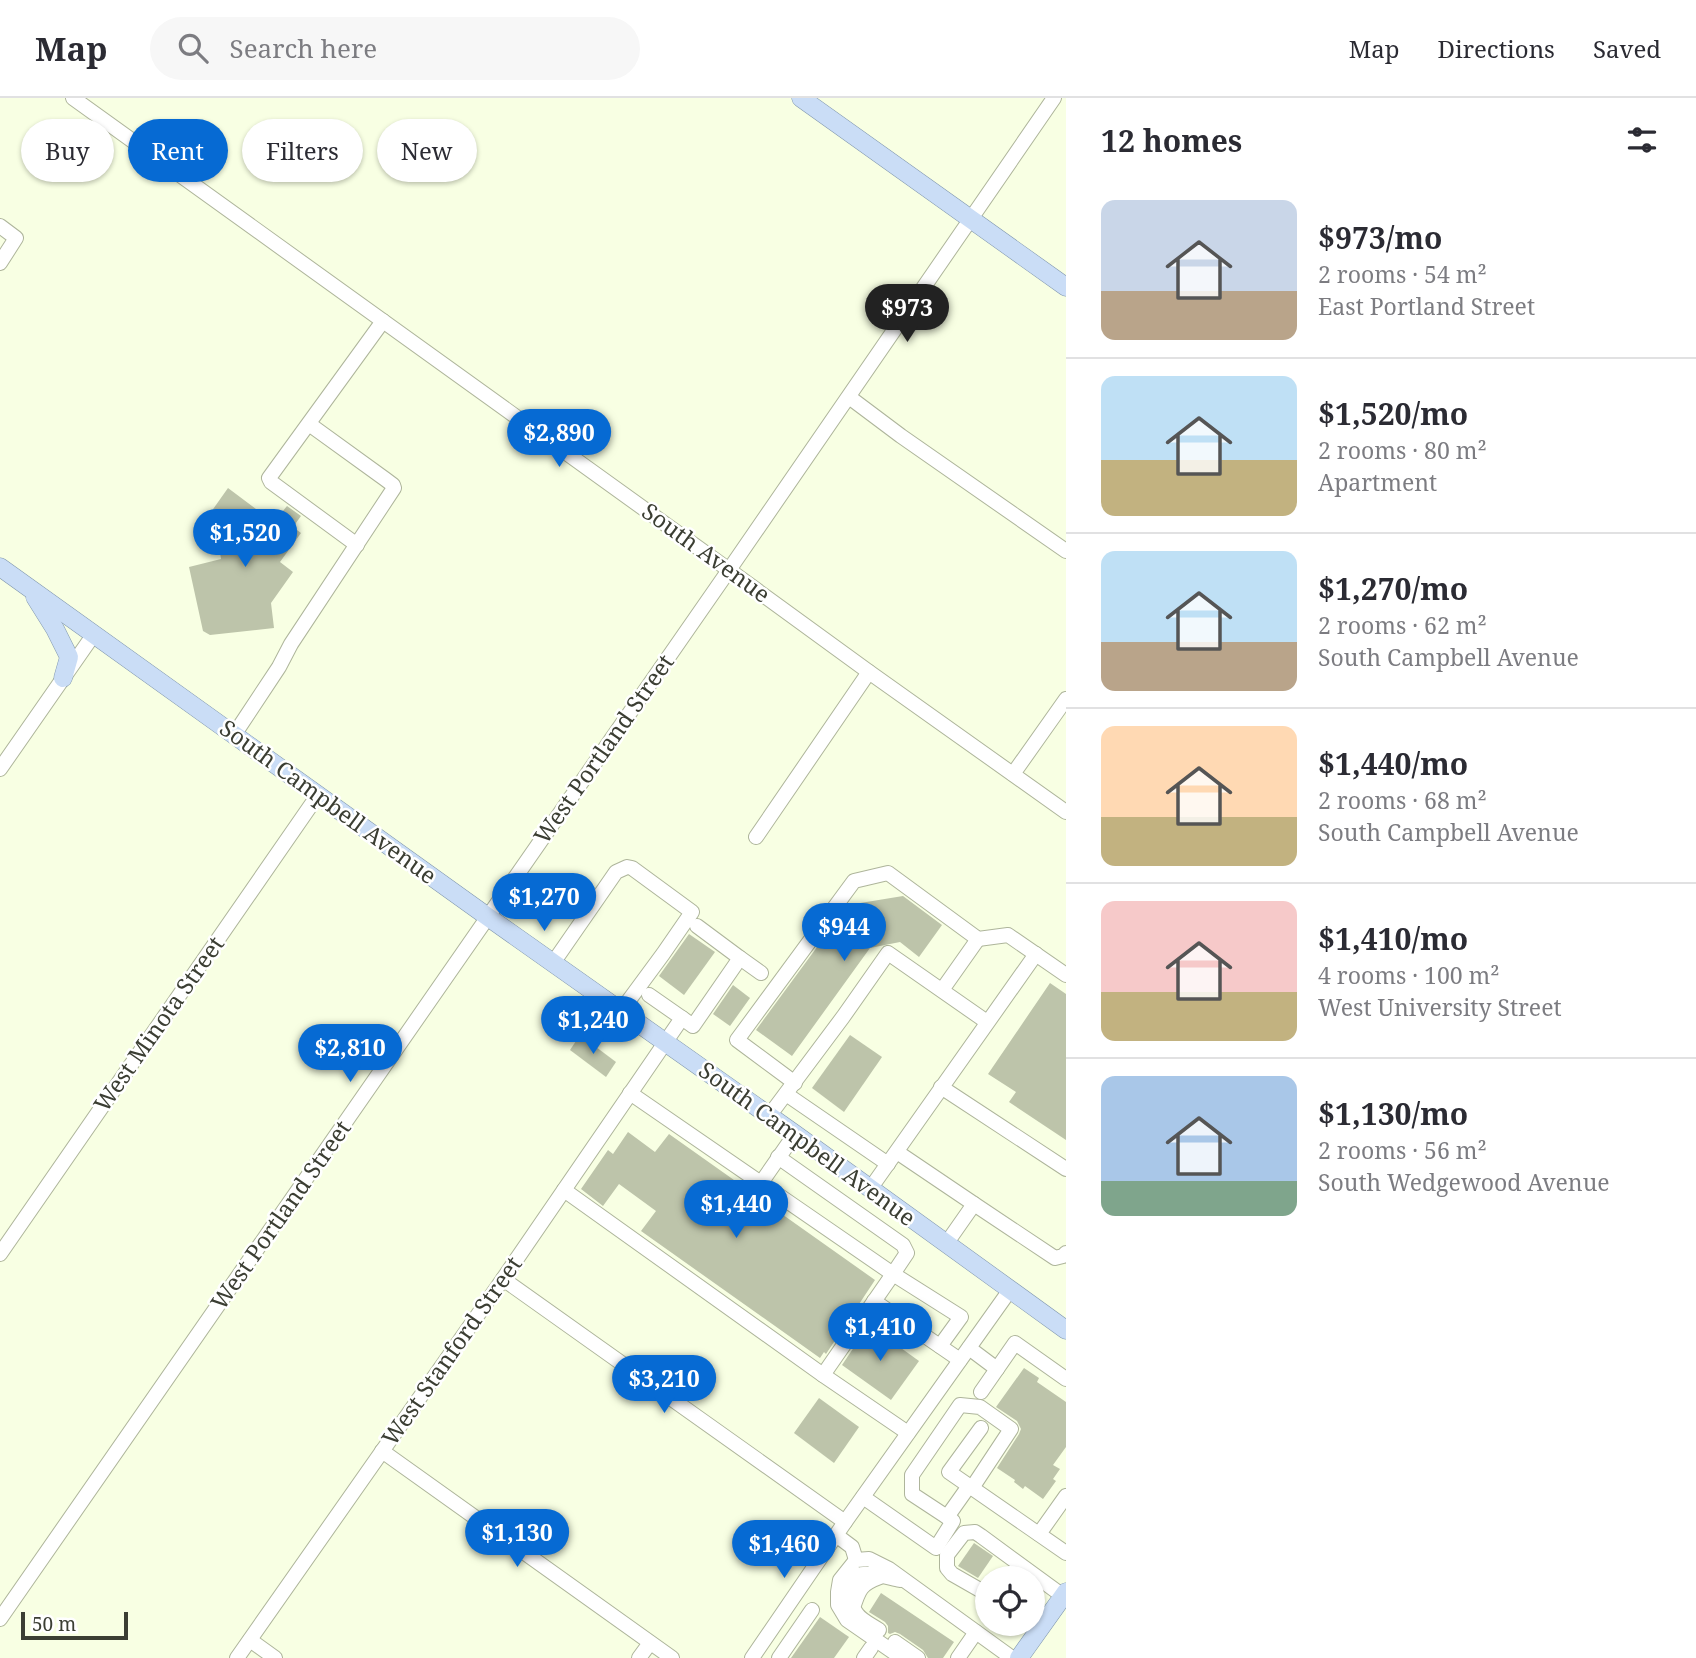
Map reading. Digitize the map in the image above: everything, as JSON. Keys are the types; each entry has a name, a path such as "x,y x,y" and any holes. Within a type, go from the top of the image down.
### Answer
{"main road":[{"path":"802,98 1066,287"},
{"name":"South Campbell Avenue","path":"0,568 1065,1328"},
{"path":"29,589 55,629 69,657 63,678"},
{"path":"1045,1615 1065,1594"},
{"path":"1019,1658 1030,1636"}],"street":[{"name":"South Avenue","path":"73,98 1066,812"},
{"name":"West Portland Street","path":"0,1619 1054,98"},
{"path":"0,226 16,238 0,263"},
{"path":"357,545 268,478 383,321"},
{"path":"849,397 1066,551"},
{"path":"234,735 394,488 309,424"},
{"path":"0,769 94,634"},
{"path":"756,836 869,672"},
{"path":"1013,774 1066,699"},
{"name":"West Minota Street","path":"0,1254 318,795"},
{"path":"553,963 616,872 627,867 632,868 692,912 621,1011"},
{"path":"978,939 888,873 854,881 737,1040 790,1088 892,1158 974,1204 1055,1258 1066,1253"},
{"path":"697,926 761,972"},
{"path":"942,990 978,939 1007,934 1066,975"},
{"path":"769,1116 888,953 987,1022"},
{"path":"870,1189 1036,954"},
{"path":"649,995 693,1026 740,958"},
{"name":"West Stanford Street","path":"237,1658 682,1018"},
{"path":"941,1087 1066,1169"},
{"path":"630,1093 893,1274 981,1331"},
{"path":"761,1183 794,1134"},
{"path":"778,1157 903,1245 907,1253 823,1375"},
{"path":"564,1190 908,1433"},
{"path":"946,1244 974,1204"},
{"path":"503,1279 845,1522"},
{"path":"752,1658 1010,1290"},
{"path":"874,1301 940,1346 997,1369"},
{"path":"940,1346 961,1317"},
{"path":"981,1392 1015,1343 1066,1379"},
{"path":"947,1517 1011,1429 980,1407 960,1405 912,1475 912,1494 953,1521 947,1568 975,1588"},
{"path":"981,1428 949,1472 1066,1553"},
{"path":"382,1451 672,1658"},
{"path":"1039,1534 1066,1496"},
{"path":"863,1497 936,1548 964,1533 975,1532 1065,1594"},
{"path":"836,1535 852,1547 856,1560"},
{"path":"902,1658 847,1620 838,1605 840,1580 856,1560 869,1559 889,1569 975,1631"},
{"path":"905,1581 863,1574 854,1577 847,1589 857,1614 918,1658"},
{"path":"764,1640 781,1655 812,1610"},
{"path":"958,1658 975,1633"},
{"path":"982,1636 1012,1658"},
{"path":"250,1640 275,1658"},
{"path":"639,1658 650,1643"}],"building":[{"path":"228,488 268,518 272,513 278,517 287,506 301,516 293,527 301,533 280,562 293,572 271,603 274,628 210,635 203,631 189,567 221,559 220,552 235,530 211,512"},
{"path":"903,896 942,925 919,957 900,942 870,948 792,1056 756,1030 848,905"},
{"path":"689,934 715,952 684,995 659,976"},
{"path":"1050,983 1066,994 1066,1140 1009,1102 1016,1092 988,1074"},
{"path":"733,985 750,998 730,1026 713,1014"},
{"path":"580,1035 616,1062 606,1077 570,1050"},
{"path":"850,1035 882,1057 844,1112 812,1088"},
{"path":"628,1132 655,1152 669,1134 875,1280 826,1354 824,1352 820,1358 641,1231 656,1211 619,1184 603,1206 581,1189 608,1150 613,1154"},
{"path":"869,1325 919,1361 891,1400 842,1365"},
{"path":"1024,1368 1039,1378 1037,1382 1066,1402 1066,1447 1053,1465 1060,1469 1053,1479 1056,1481 1043,1499 1025,1486 1023,1489 997,1468 1021,1429 1017,1421 996,1407"},
{"path":"819,1398 859,1427 834,1463 794,1433"},
{"path":"974,1543 993,1556 986,1566 975,1566 975,1576 958,1566"},
{"path":"881,1593 954,1642 943,1658 928,1658 923,1650 900,1634 888,1633 885,1622 869,1612"},
{"path":"820,1617 849,1637 834,1658 791,1658"}]}
